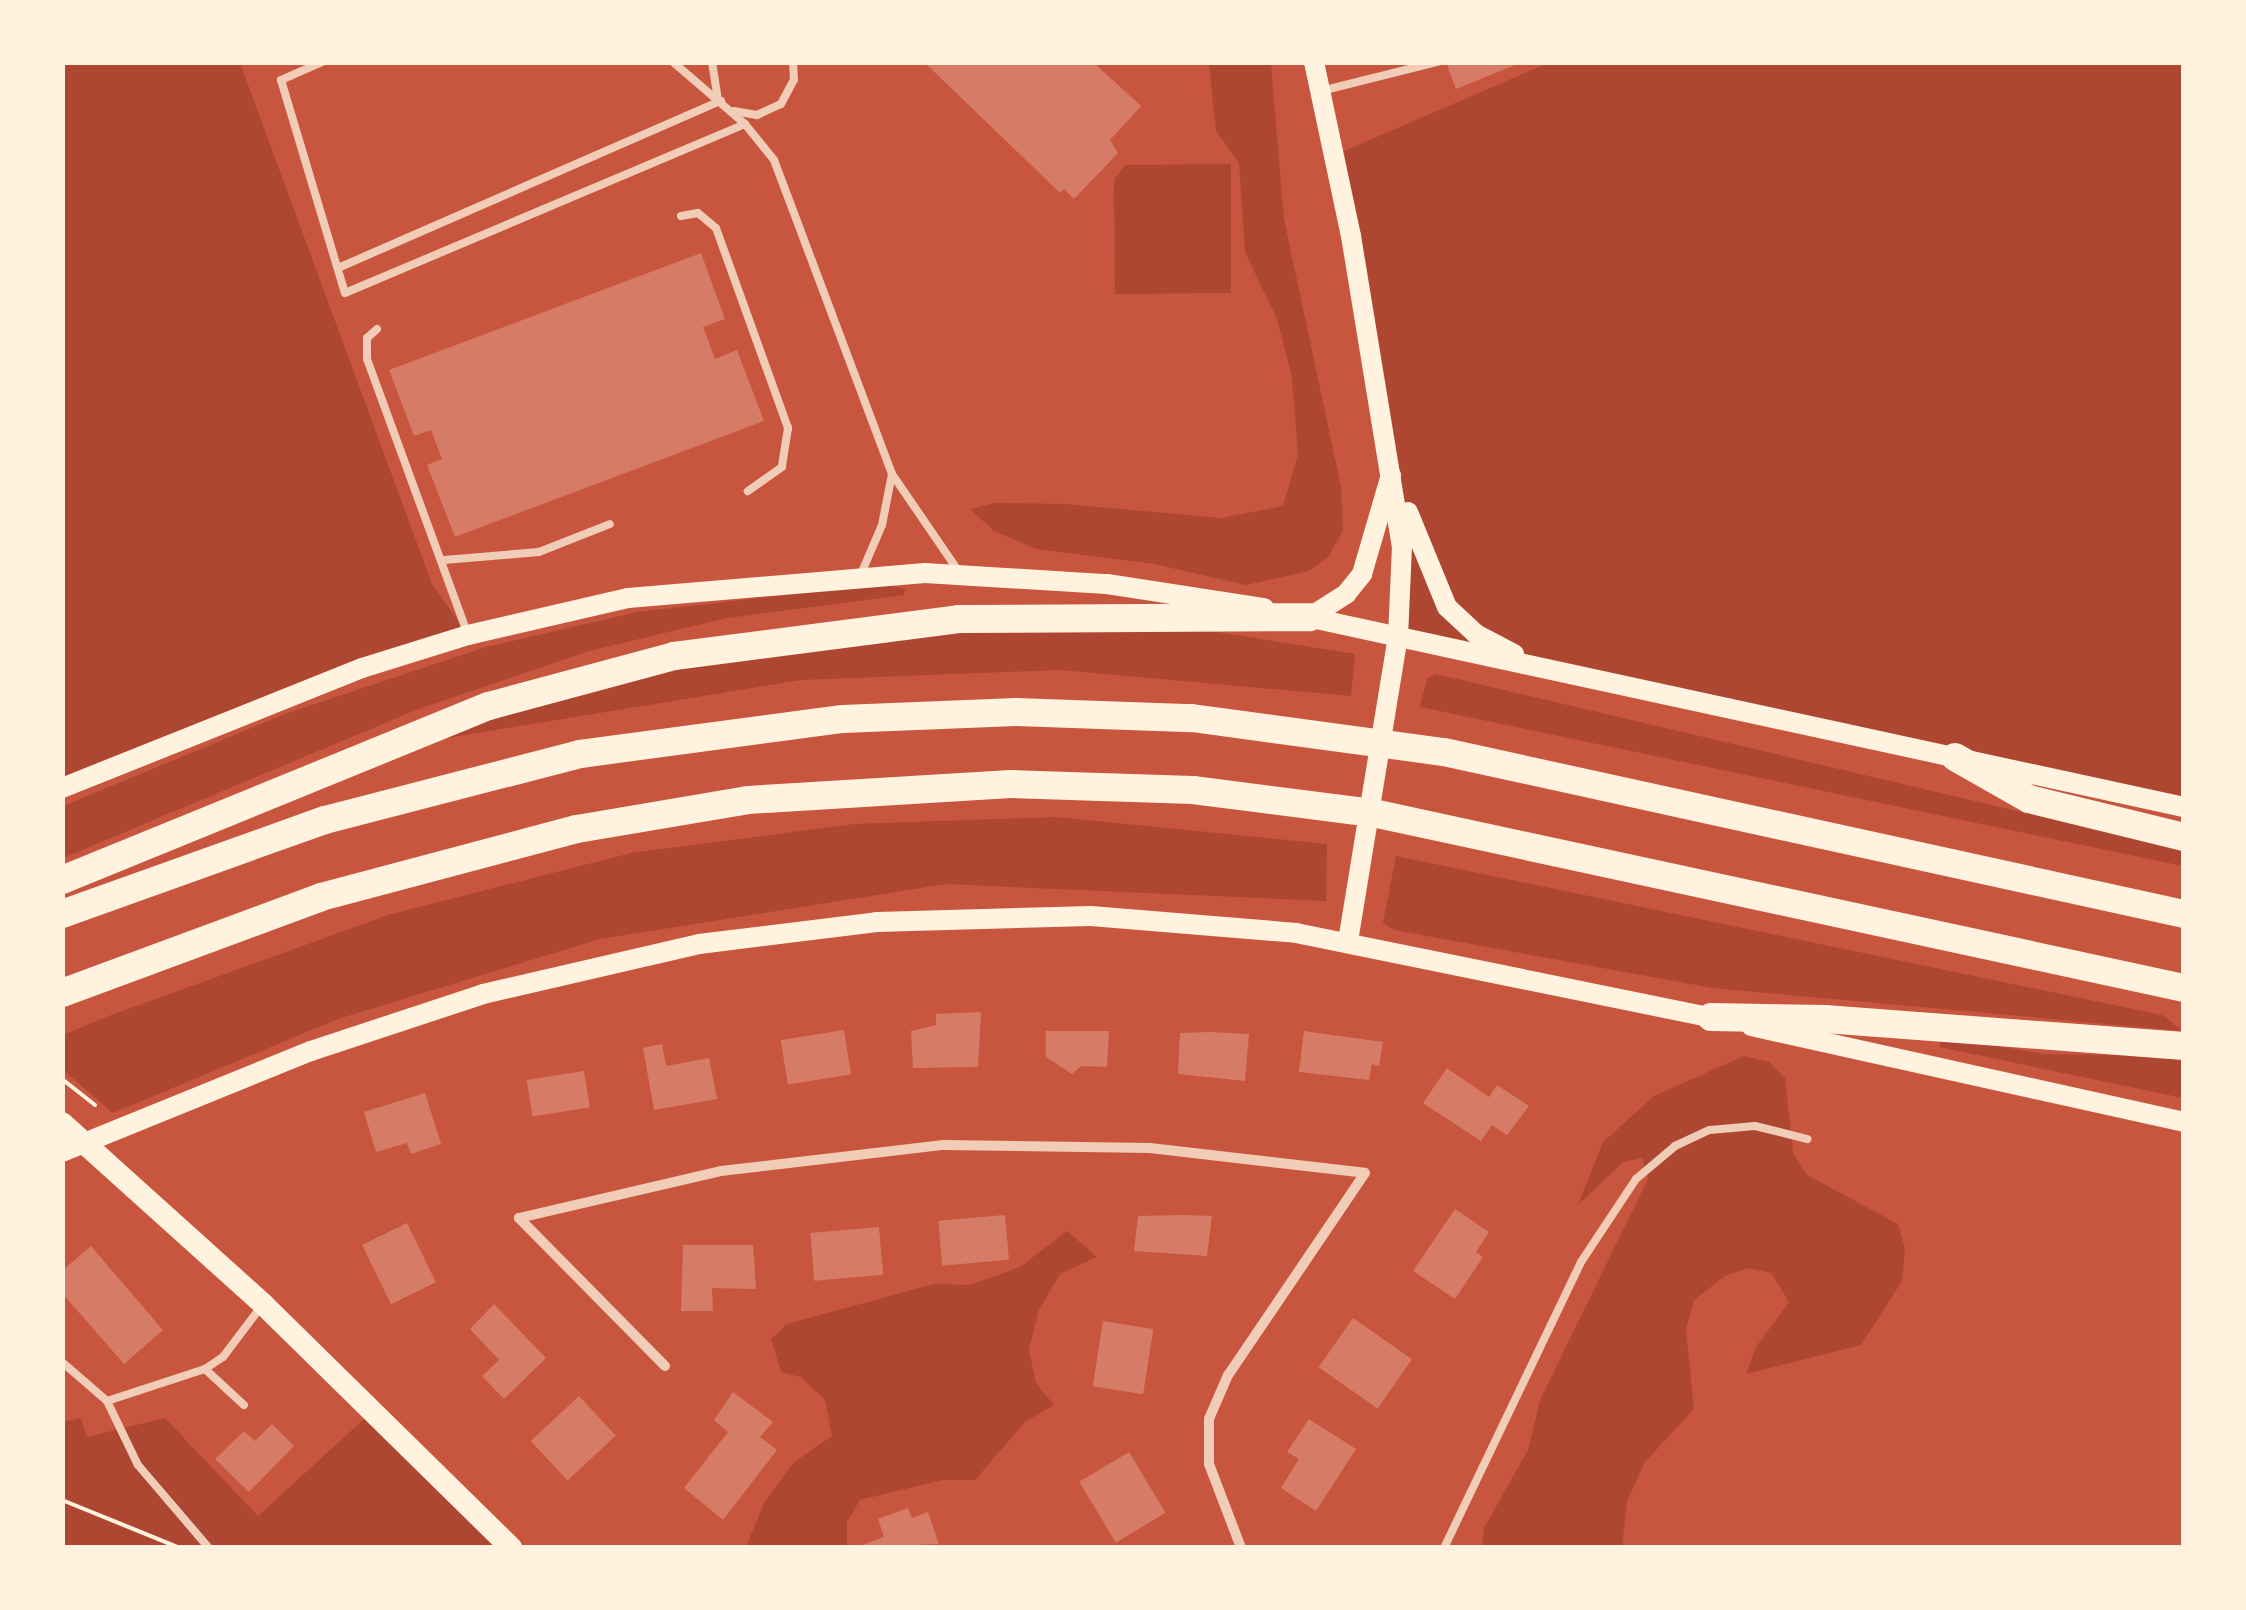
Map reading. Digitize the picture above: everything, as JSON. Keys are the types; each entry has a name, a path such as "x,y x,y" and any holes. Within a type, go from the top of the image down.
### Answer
{"highway":[{"path":"62,880 490,706 674,656 959,620 1310,617"},
{"path":"62,914 242,847 410,795 667,740 843,719 1016,712 1192,718 1444,752 2184,914"},
{"path":"1955,758 2029,799 2184,837"},
{"path":"62,993 321,897 489,849 663,813 925,786 1121,786 1306,802 1438,825 2184,988"},
{"path":"1711,1017 1825,1018 2184,1046"}],"main road":[{"path":"1314,62 1392,468 1403,560 1398,636 1348,940"},
{"path":"1310,617 1346,594 1362,574 1392,468"},
{"path":"1392,468 1447,607 1476,634 1539,667"},
{"path":"62,788 279,697 468,634 628,598 860,576 961,574 1134,587 1310,617 2184,807"},
{"path":"68,1144 396,1020 526,982 699,944 877,922 1028,916 1190,922 1348,940 2184,1122"},
{"path":"62,1123 68,1144 263,1304 511,1548"}],"street":[{"path":"665,1366 519,1218 721,1171 943,1145 1150,1148 1365,1172 1228,1375 1209,1419 1209,1464 1241,1548"}],"lane":[{"path":"322,62 281,80 346,293 746,124"},
{"path":"673,62 746,124 793,199 892,474 961,574"},
{"path":"712,62 721,102 744,114 770,111 789,93 792,62"},
{"path":"1321,91 1437,62"},
{"path":"338,268 721,102"},
{"path":"681,216 698,213 716,228 788,428 782,467 748,491"},
{"path":"378,329 367,338 367,358 468,634"},
{"path":"860,576 882,524 892,474"},
{"path":"444,560 540,552 610,524"},
{"path":"1444,1548 1582,1262 1636,1179 1675,1146 1710,1130 1755,1126 1807,1139"},
{"path":"108,1401 205,1369 223,1357 263,1304"},
{"path":"62,1362 108,1401 138,1465 208,1548"},
{"path":"205,1369 244,1405"}],"path":[{"path":"62,1078 95,1105"},
{"path":"62,1500 180,1548"}],"shaded area":[{"path":"62,63 240,63 432,584 468,635 62,788"},
{"path":"1209,63 1271,63 1284,219 1341,487 1343,530 1329,556 1309,571 1246,585 1154,564 1036,549 994,531 970,509 994,503 1065,504 1221,518 1283,506 1298,454 1292,377 1277,319 1245,252 1239,163 1216,131"},
{"path":"1548,63 2183,63 2183,807 1398,636 1403,597 1335,155"},
{"path":"1231,164 1231,293 1115,294 1114,179 1126,165"},
{"path":"882,584 905,589 904,595 727,618 589,651 416,710 63,858 63,806 285,714 486,647 637,612"},
{"path":"939,627 1199,629 1355,654 1351,696 1060,670 801,680 434,740 506,710 639,672"},
{"path":"1436,674 2157,844 2183,851 2183,866 1420,707 1427,678"},
{"path":"1056,817 1327,844 1326,901 946,884 600,939 338,1019 113,1113 63,1070 63,1035 106,1017 388,915 631,853 855,824"},
{"path":"1396,856 2162,1015 2183,1031 1713,988 1394,930 1383,923"},
{"path":"1942,1036 2044,1054 2183,1056 2183,1098 1939,1047"},
{"path":"1744,1056 1769,1062 1785,1078 1793,1153 1807,1175 1898,1224 1905,1249 1902,1281 1861,1345 1746,1374 1756,1347 1789,1302 1771,1273 1748,1268 1725,1276 1694,1300 1686,1329 1694,1409 1645,1462 1627,1501 1622,1547 1482,1548 1484,1528 1528,1450 1540,1400 1648,1179 1642,1158 1623,1162 1578,1205 1603,1142 1654,1096"},
{"path":"1067,1231 1097,1257 1060,1274 1038,1312 1029,1350 1036,1383 1054,1405 1025,1422 975,1480 942,1480 860,1500 847,1522 847,1547 746,1547 764,1503 794,1462 832,1436 825,1400 801,1377 781,1372 771,1339 787,1324 934,1284 970,1285 1020,1267"},
{"path":"376,1408 519,1548 63,1548 63,1422 81,1418 87,1437 165,1418 258,1516"}],"building":[{"path":"924,62 1093,62 1141,106 1110,140 1118,153 1074,199 1064,189 1060,193"},
{"path":"1446,62 1520,62 1520,63 1456,89"},
{"path":"701,253 725,319 703,327 715,359 737,350 764,421 455,537 427,465 442,459 431,430 414,436 389,370"},
{"path":"981,1012 978,1067 913,1068 911,1031 936,1025 936,1014"},
{"path":"844,1030 851,1074 788,1084 781,1040"},
{"path":"1046,1031 1109,1031 1107,1067 1081,1066 1072,1074 1046,1057"},
{"path":"1304,1031 1383,1042 1379,1066 1372,1064 1369,1080 1299,1072"},
{"path":"1180,1033 1249,1034 1245,1081 1178,1074"},
{"path":"662,1044 666,1066 709,1058 717,1099 654,1110 643,1048"},
{"path":"1447,1068 1489,1097 1497,1085 1529,1106 1507,1135 1492,1125 1481,1141 1423,1103"},
{"path":"584,1071 590,1108 533,1117 527,1080"},
{"path":"425,1093 441,1144 411,1154 407,1143 376,1152 364,1112"},
{"path":"1455,1209 1489,1232 1476,1252 1483,1257 1455,1299 1413,1271"},
{"path":"1005,1215 1009,1260 942,1266 938,1221"},
{"path":"1138,1216 1212,1216 1207,1256 1134,1251"},
{"path":"407,1223 436,1282 391,1304 362,1245"},
{"path":"879,1227 883,1275 814,1281 810,1233"},
{"path":"683,1245 753,1245 756,1289 712,1288 713,1311 681,1311"},
{"path":"91,1246 163,1330 124,1364 62,1293 62,1271"},
{"path":"494,1304 546,1358 504,1399 482,1376 499,1360 470,1329"},
{"path":"1353,1318 1412,1359 1378,1408 1319,1367"},
{"path":"1103,1321 1153,1329 1143,1394 1093,1386"},
{"path":"733,1392 773,1422 760,1437 777,1450 723,1520 684,1488 728,1432 714,1420"},
{"path":"579,1396 616,1435 568,1481 531,1441"},
{"path":"1309,1419 1356,1449 1316,1511 1281,1488 1299,1459 1287,1452"},
{"path":"272,1424 294,1446 249,1492 215,1459 244,1431 255,1441"},
{"path":"1129,1452 1166,1513 1116,1543 1079,1482"},
{"path":"908,1508 912,1518 928,1512 939,1544 855,1548 884,1537 878,1519"}]}
